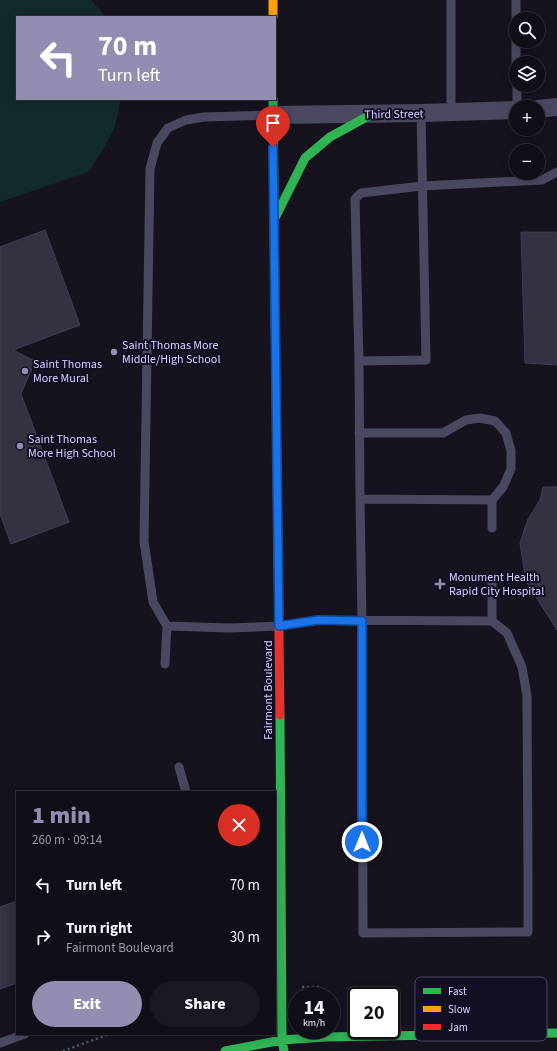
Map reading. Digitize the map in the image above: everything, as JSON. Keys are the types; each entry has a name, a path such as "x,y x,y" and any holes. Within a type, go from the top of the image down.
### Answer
{"street":[{"path":"273,0 273,16"},
{"name":"Third Street","path":"273,107 372,114 509,110"},
{"name":"Fairmont Boulevard","path":"273,107 282,1040 284,1051"},
{"path":"545,108 557,107"},
{"path":"274,221 305,158 330,136 372,114"},
{"path":"547,1033 557,1033"},
{"path":"225,1051 282,1040 325,1037 415,1035"}],"lane":[{"path":"451,0 451,112"},
{"path":"516,0 516,12"},
{"path":"165,664 167,626 153,602 144,541 150,169 157,143 168,128 186,120 273,107"},
{"path":"359,361 426,360 421,113"},
{"path":"167,626 229,628 279,626 318,620 362,621 492,621 507,633 522,667 526,696 528,932 363,933 362,621 359,361 355,199 361,193 422,186 542,180 557,172"},
{"path":"359,433 443,433 466,420 480,418 495,421 506,433 511,451 510,469 503,487 492,500 492,528"},
{"path":"360,499 492,500"},
{"path":"492,582 492,621"},
{"path":"179,767 186,791"},
{"path":"0,1043 22,1035"}],"path":[{"path":"63,1051 107,1035"}],"green space":[{"path":"0,0 91,0 104,16 16,16 16,100 121,100 114,129 101,153 88,172 0,202"}],"building":[{"name":"Saint Thomas More High School","path":"45,230 80,325 13,350 35,361 21,394 69,522 11,544 0,514 0,247"},
{"path":"521,232 557,232 557,365 525,363"},
{"name":"Monument Health Rapid City Hospital","path":"543,487 557,487 557,630 526,581 520,543 528,519 540,500"},
{"path":"16,901 16,983 0,989 0,907"}],"traffic: fast":[{"path":"273,100 276,395"},
{"path":"275,218 305,158 330,137 372,114"},
{"path":"280,715 282,1040 284,1051"},
{"path":"547,1033 557,1033"},
{"path":"225,1051 282,1040 325,1037 415,1035"}],"traffic: slow":[{"path":"273,0 273,16"}],"traffic: jam":[{"path":"276,395 280,715"}],"place":[{"name":"Saint Thomas More Middle/High School","path":"114,352"},
{"name":"Saint Thomas More Mural","path":"25,371"},
{"name":"Saint Thomas More High School","path":"20,446"},
{"name":"Monument Health Rapid City Hospital","path":"440,584"}],"route":[{"path":"273,147 279,626 318,620 362,621 362,842"}]}
